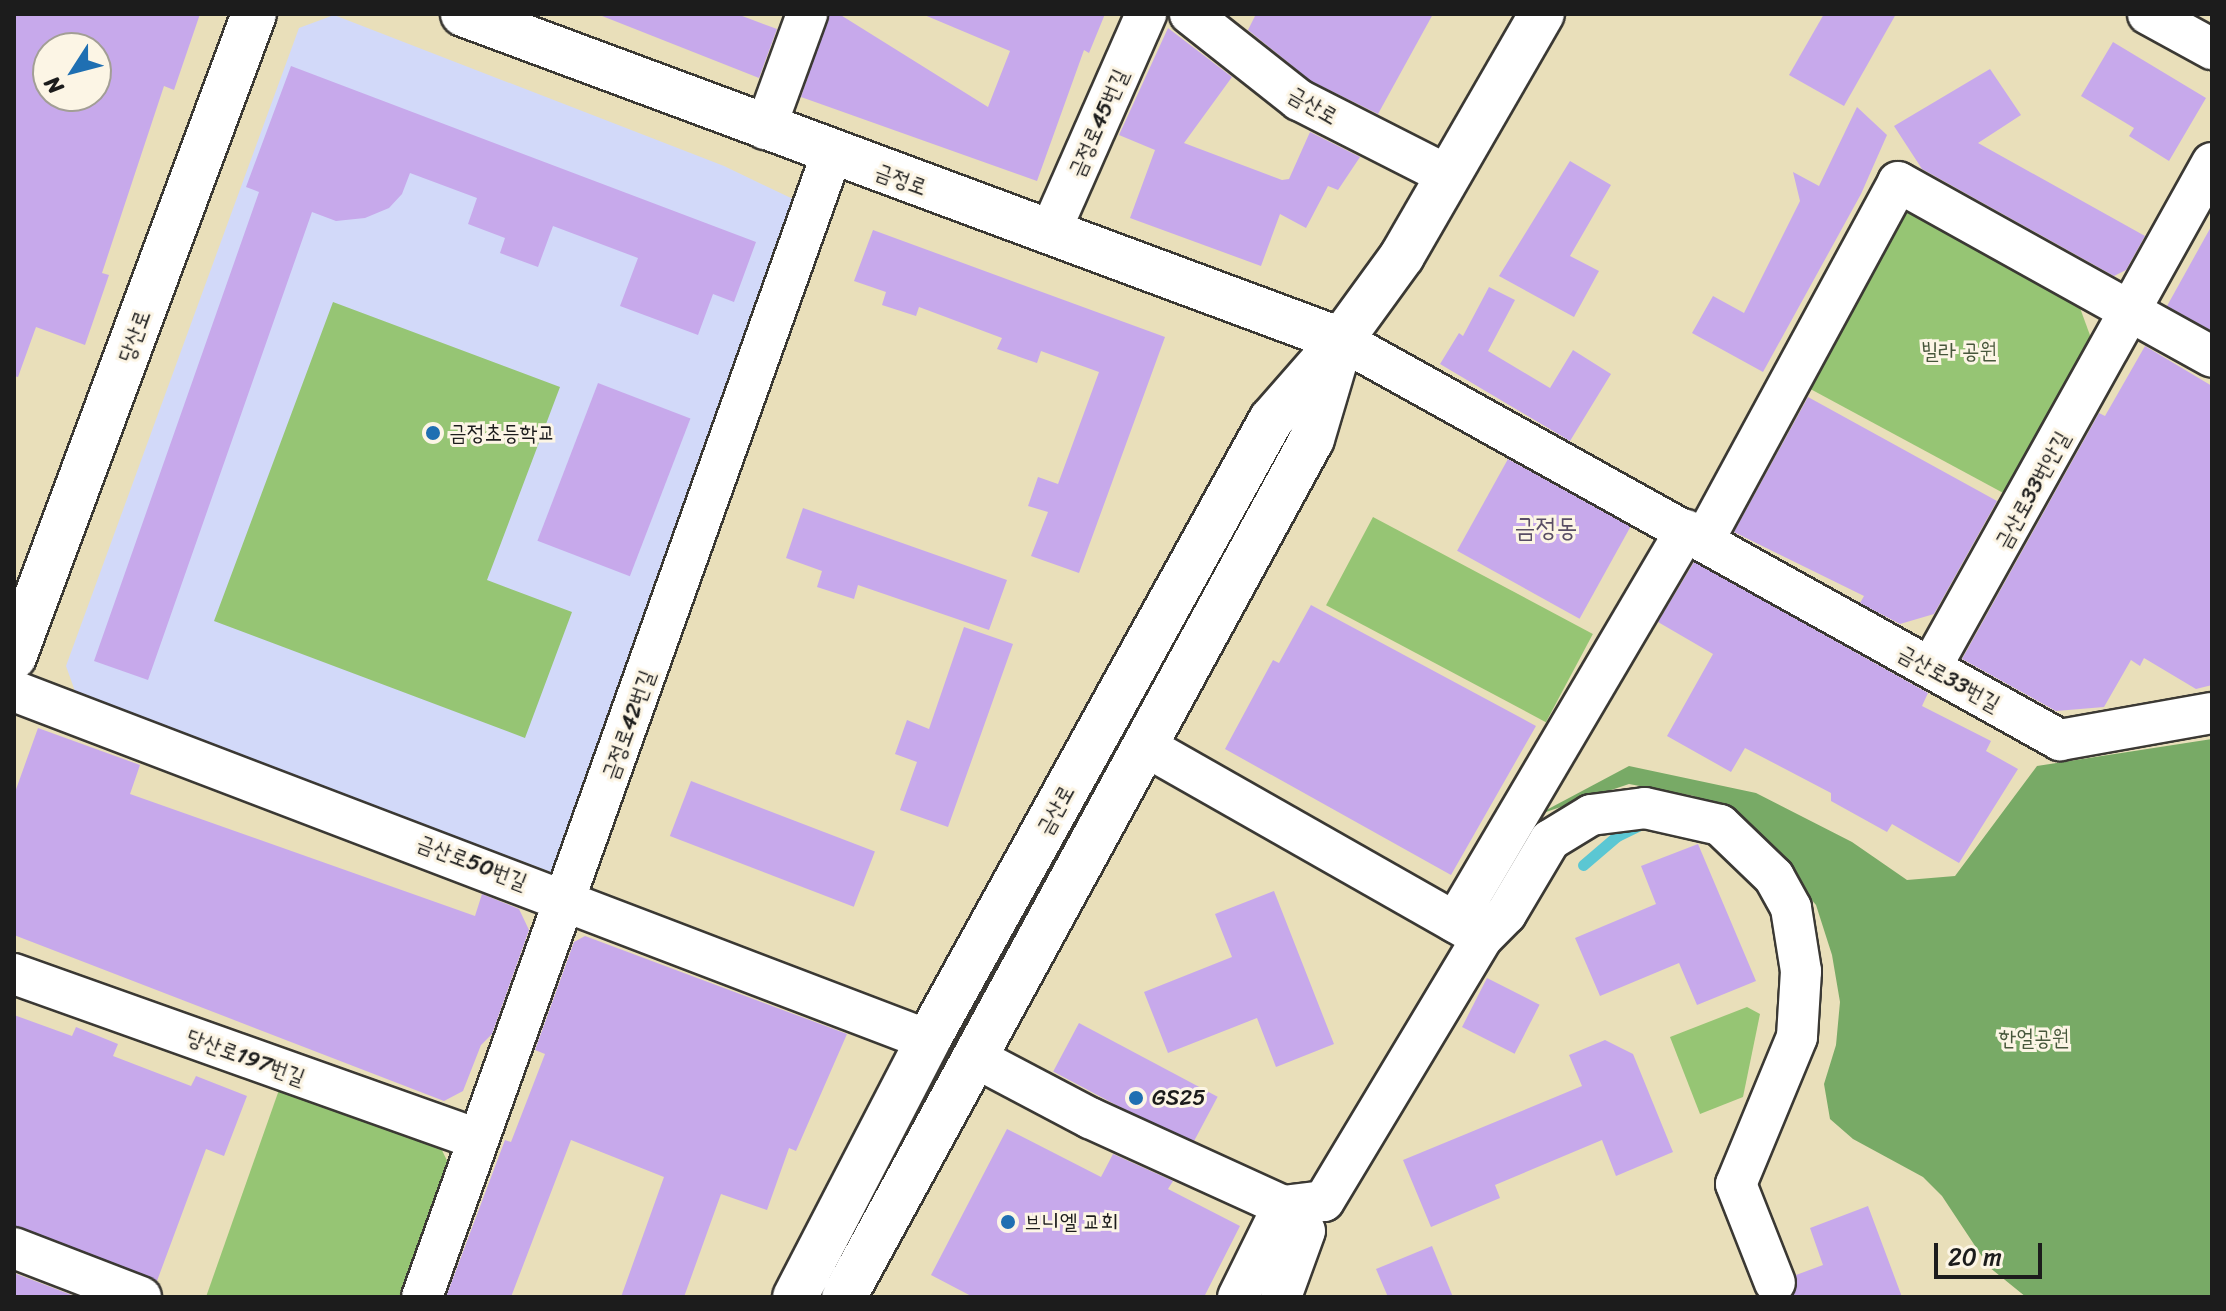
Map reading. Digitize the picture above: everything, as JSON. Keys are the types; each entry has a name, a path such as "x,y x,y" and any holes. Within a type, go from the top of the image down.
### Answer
{"street":[{"name":"당산로","path":"14,657 254,14"},
{"name":"금정로","path":"463,14 765,129 1341,340"},
{"path":"765,129 807,14"},
{"name":"금정로45번길","path":"1050,232 1146,14"},
{"name":"금산로","path":"1190,14 1299,100 1449,176"},
{"name":"금산로","path":"795,1297 928,1040 1271,420 1341,340 1402,256 1542,14"},
{"path":"2148,14 2212,49"},
{"name":"금정로42번길","path":"422,1297 832,153"},
{"name":"금산로33번안길","path":"1931,667 2132,312 2212,163"},
{"path":"1283,1206 1324,1201 1469,930 1898,182 2212,357"},
{"name":"금산로","path":"844,1297 1312,439 1341,340"},
{"name":"금산로33번길","path":"1341,340 1474,424 1695,535 2060,740 2212,713"},
{"name":"금산로50번길","path":"14,691 566,898 928,1040"},
{"path":"1145,746 1469,930"},
{"path":"1469,930 1506,914 1550,840 1591,815 1645,808 1720,825 1774,877 1791,908 1801,971 1797,1037 1736,1184 1775,1283"},
{"name":"당산로197번길","path":"14,974 477,1139"},
{"path":"976,1058 1090,1118 1283,1206 1305,1231 1281,1297"},
{"path":"1238,1297 1283,1206"},
{"path":"14,1248 141,1297"}],"shaded area":[{"name":"금정초등학교","path":"334,15 724,166 793,199 564,877 76,694 66,666 299,28"}],"green space":[{"name":"빌라 공원","path":"1902,202 2076,297 2091,338 2007,495 1803,385"},
{"path":"333,302 560,387 487,580 572,612 525,738 214,621"},
{"path":"1373,517 1593,634 1546,722 1326,605"},
{"name":"한얼공원","path":"2212,739 2212,1297 2026,1297 1989,1267 1942,1196 1923,1177 1853,1139 1830,1119 1824,1084 1836,1045 1840,1002 1832,955 1816,905 1745,820 1694,796 1629,784 1537,815 1629,766 1756,793 1852,842 1907,880 1955,876 2037,766"},
{"path":"1747,1007 1760,1014 1743,1097 1700,1114 1670,1037"},
{"path":"280,1087 439,1144 451,1169 404,1297 206,1297"}],"building":[{"path":"14,14 200,14 174,90 164,86 102,273 109,275 85,345 36,327 18,377 14,376"},
{"path":"597,14 737,14 777,29 759,78"},
{"path":"829,14 839,14 988,107 1010,51 922,14 1105,14 1089,53 1084,50 1037,181 801,97"},
{"path":"1256,14 1433,14 1378,114 1311,81 1248,30"},
{"path":"1824,14 1896,14 1844,106 1789,75"},
{"path":"1168,28 1232,77 1184,143 1282,180 1289,179 1310,132 1360,157 1338,190 1328,186 1306,228 1280,214 1261,266 1130,218 1155,150 1119,135"},
{"path":"2113,42 2206,98 2169,161 2129,136 2134,128 2081,96"},
{"path":"291,66 756,242 734,302 713,294 698,335 620,306 638,258 553,226 538,267 500,253 505,238 468,224 477,198 410,173 402,194 389,208 365,218 336,221 312,212 148,680 94,661 259,192 246,187"},
{"path":"1990,69 2021,115 1978,143 2145,236 2126,270 2114,276 1922,169 1894,126"},
{"path":"1857,107 1887,135 1861,194 1763,372 1692,333 1713,296 1744,313 1800,201 1793,172 1819,186"},
{"path":"1570,161 1611,185 1570,256 1599,271 1574,317 1499,276"},
{"path":"2212,225 2212,331 2167,306"},
{"path":"873,230 1165,337 1079,573 1031,556 1048,512 1028,506 1038,477 1058,484 1099,372 1041,351 1037,363 997,349 1002,338 919,307 916,316 882,305 886,292 854,281"},
{"path":"1489,287 1515,300 1488,351 1550,388 1573,350 1611,374 1570,441 1440,364 1459,333 1463,336"},
{"path":"2145,346 2212,386 2212,685 2196,689 2144,658 2140,666 2131,660 2104,707 2056,711 1962,659 2099,413 2105,416"},
{"path":"598,383 690,418 630,576 537,541"},
{"path":"1808,397 1997,501 1934,614 1900,624 1860,603 1864,596 1734,532"},
{"path":"1508,459 1630,527 1580,619 1457,551"},
{"path":"803,508 1007,580 989,630 858,585 854,599 817,587 822,571 786,558"},
{"path":"1694,562 1928,693 1922,706 1991,741 1986,751 2018,769 1959,863 1892,824 1887,832 1831,801 1831,793 1745,748 1731,772 1667,736 1713,654 1658,622"},
{"path":"1311,605 1536,726 1451,875 1225,749 1273,660 1279,663"},
{"path":"964,627 1013,644 948,827 900,810 917,762 895,754 907,720 929,729"},
{"path":"38,728 140,765 130,794 475,916 482,894 519,909 529,930 492,1034 481,1045 463,1091 444,1101 14,935 14,795"},
{"path":"691,781 875,852 854,907 670,836"},
{"path":"1698,844 1756,981 1697,1005 1679,963 1600,996 1575,938 1656,904 1641,866"},
{"path":"1274,891 1334,1044 1276,1067 1257,1018 1168,1053 1144,992 1232,957 1215,914"},
{"path":"585,936 847,1034 796,1151 789,1148 767,1210 721,1194 684,1297 621,1297 664,1177 571,1140 511,1297 446,1297 505,1140 511,1142 545,1054 535,1050 574,942"},
{"path":"1487,978 1540,1005 1515,1054 1462,1027"},
{"path":"14,1015 72,1036 76,1027 118,1044 113,1056 191,1086 196,1076 247,1096 224,1156 206,1149 157,1281 14,1226"},
{"path":"1079,1023 1218,1097 1192,1145 1053,1072"},
{"path":"1605,1040 1633,1054 1673,1152 1616,1176 1602,1140 1495,1185 1500,1198 1431,1227 1403,1160 1582,1086 1569,1055"},
{"path":"1007,1129 1101,1177 1113,1154 1173,1181 1168,1189 1240,1226 1204,1297 973,1297 931,1275"},
{"path":"1868,1206 1902,1297 1793,1297 1796,1275 1823,1265 1810,1228"},
{"path":"1432,1246 1453,1297 1388,1297 1376,1269"},
{"path":"14,1273 77,1297 14,1297"}],"waterway":[{"path":"1583,865 1617,836 1642,824"}],"place":[{"name":"금정초등학교","path":"433,433"},
{"name":"GS25","path":"1136,1098"},
{"name":"브니엘 교회","path":"1008,1222"}],"district":[{"name":"금정동","path":"1546,528"}]}
